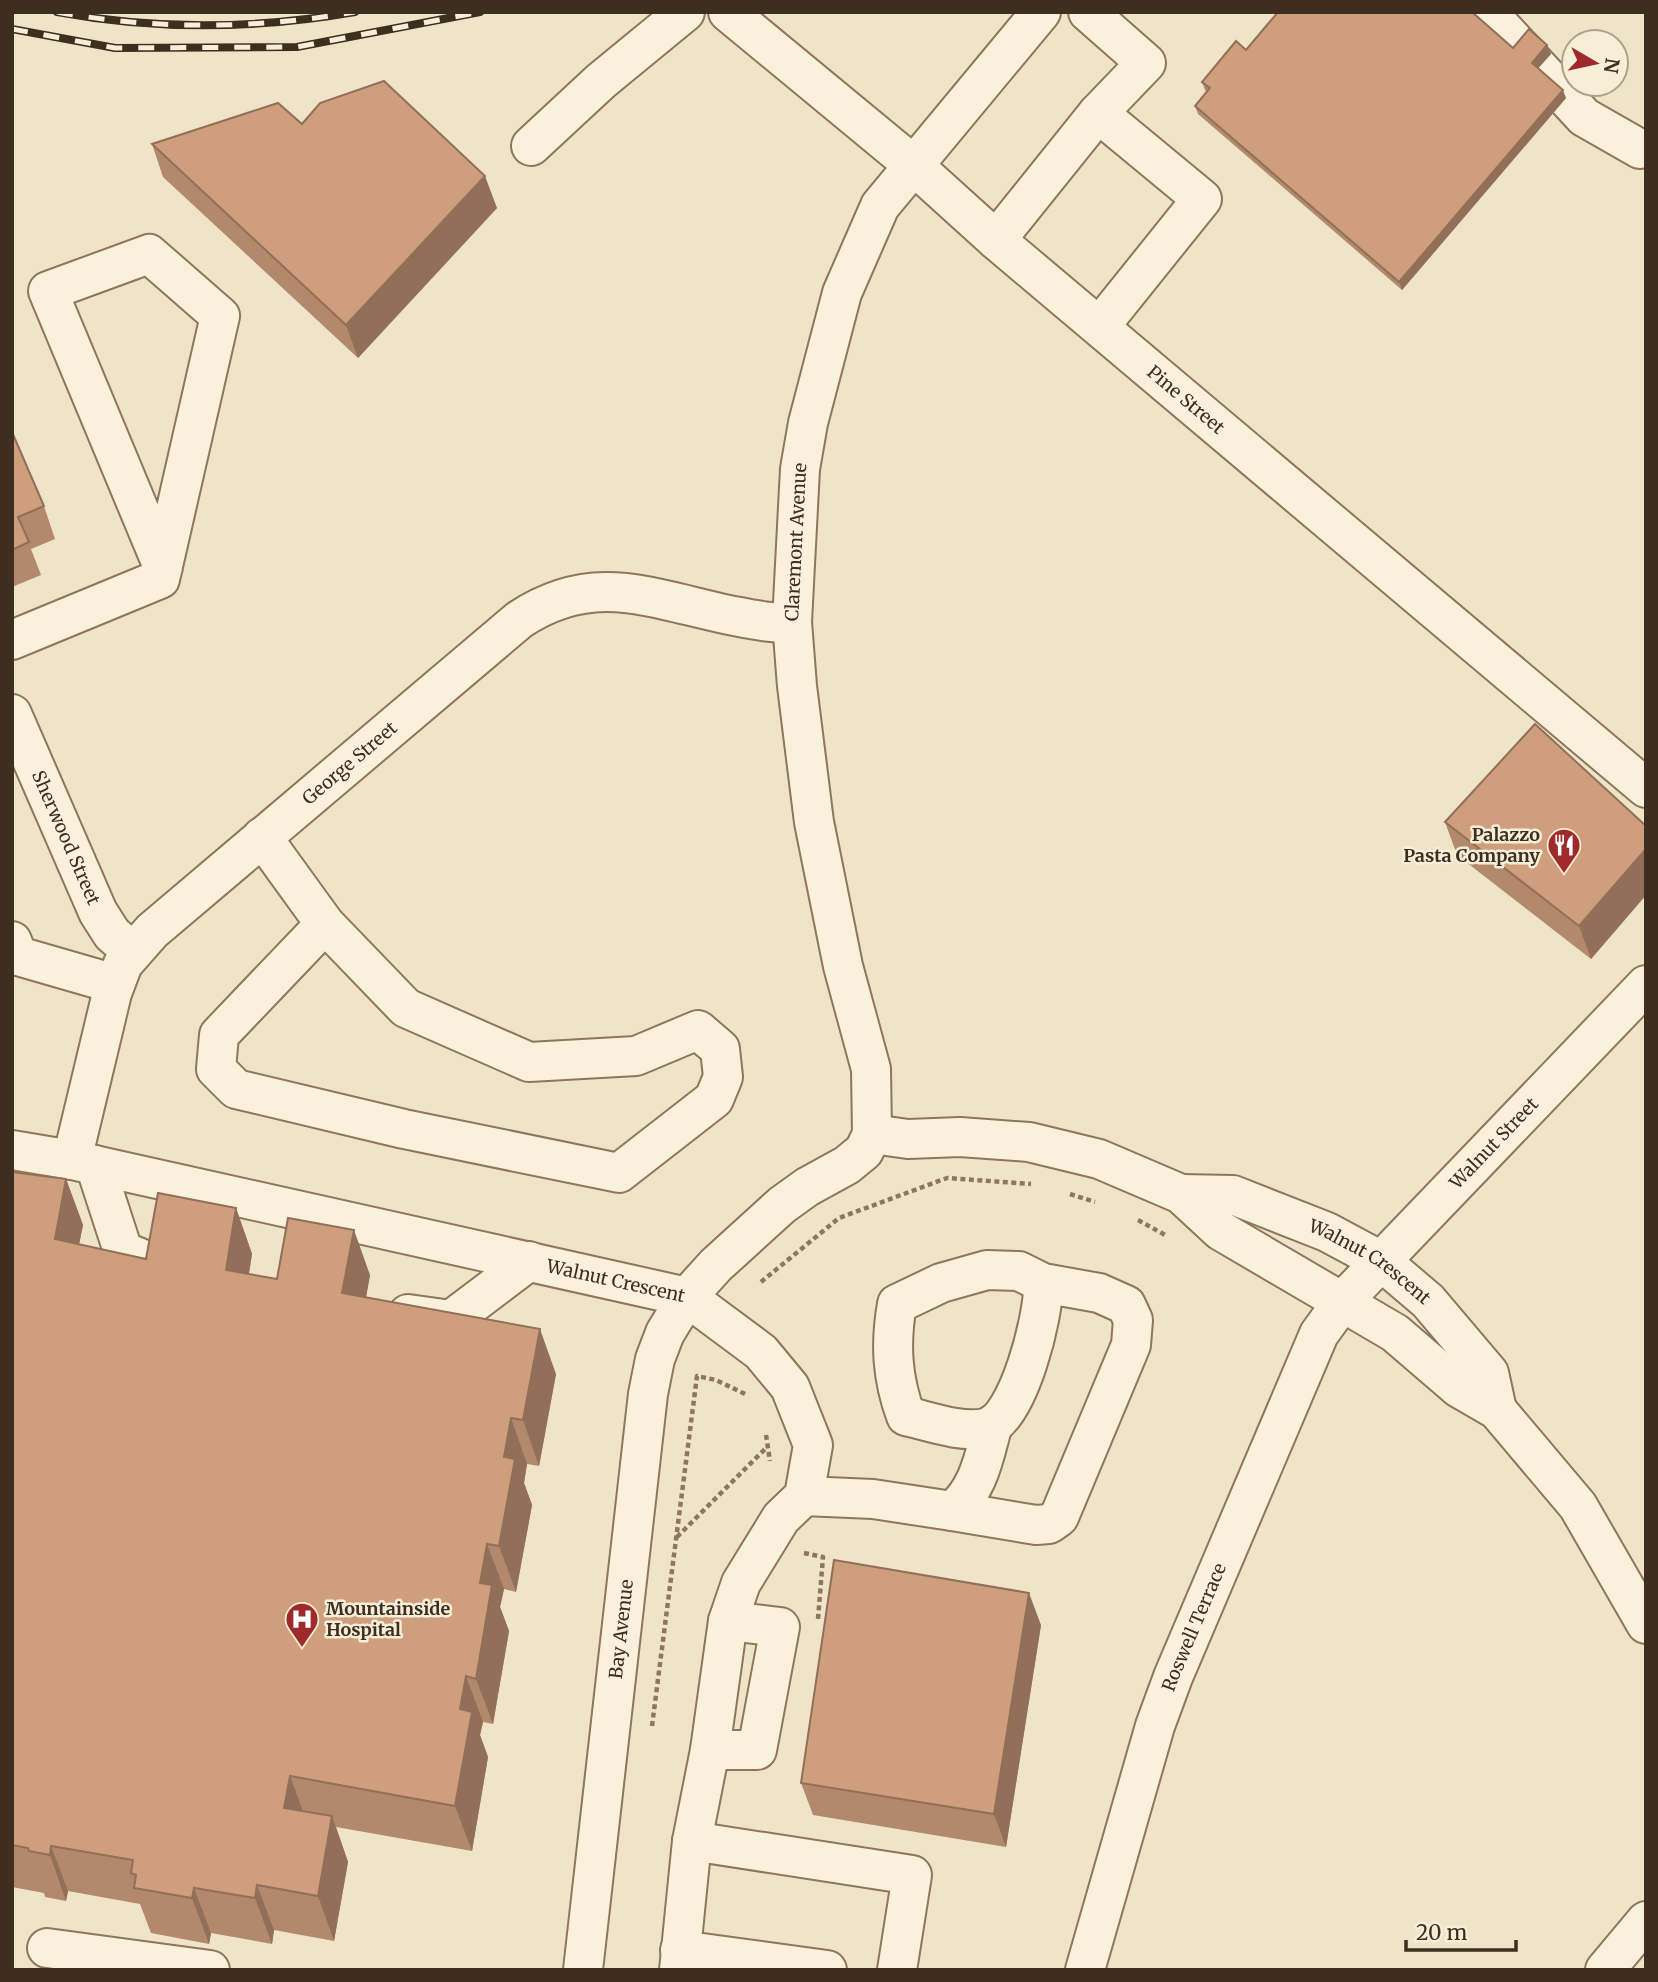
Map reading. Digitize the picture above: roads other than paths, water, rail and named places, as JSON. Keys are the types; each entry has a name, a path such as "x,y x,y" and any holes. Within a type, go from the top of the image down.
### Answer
{"street":[{"path":"531,146 601,81 685,12"},
{"name":"Pine Street","path":"728,12 912,164 996,240 1646,788"},
{"name":"Claremont Avenue","path":"872,1134 871,1069 843,966 814,822 792,622 800,469 821,368 842,293 864,237 880,206 912,164 1041,12"},
{"path":"996,240 1098,113 1146,63 1088,12"},
{"path":"1495,12 1494,19 1584,117 1640,149"},
{"path":"1098,113 1202,199 1100,326"},
{"path":"12,640 160,579 163,567 220,316 149,254 48,292 163,567"},
{"name":"George Street","path":"84,1163 124,968 152,931 497,637 543,604 569,594 597,590 758,621 792,622"},
{"name":"Sherwood Street","path":"12,714 98,912 112,934 124,968"},
{"path":"262,837 325,924 406,1008 529,1062 636,1056 698,1030 720,1049 723,1077 714,1099 619,1173 404,1129 236,1089 216,1069 219,1035 325,924"},
{"path":"14,957 124,968"},
{"name":"Walnut Street","path":"1343,1301 1646,985"},
{"name":"Walnut Crescent","path":"12,1150 84,1163 687,1297 716,1265 782,1205 807,1187 847,1166 864,1151 872,1134 908,1139 1029,1142 1099,1159 1181,1194 1222,1231 1395,1333 1459,1388 1497,1410 1578,1506 1646,1623"},
{"path":"84,1163 123,1251 169,1270"},
{"name":"Walnut Crescent","path":"1181,1194 1233,1195 1327,1232 1381,1261 1428,1301 1489,1373 1497,1410"},
{"path":"376,1309 451,1320 529,1261"},
{"path":"804,1496 873,1499 1036,1525 1049,1524 1059,1517 1131,1345 1133,1320 1126,1305 1100,1293 1043,1283 1019,1271 987,1270 941,1283 897,1304 892,1358 897,1389 906,1416 962,1428 989,1428 1004,1417 1015,1399 1040,1318 1044,1298 1043,1283"},
{"path":"687,1297 761,1353 790,1387 813,1445 804,1496 781,1518 741,1583 728,1621 710,1751 692,1840 679,1960 827,1970"},
{"name":"Bay Avenue","path":"583,1970 648,1394 654,1359 665,1333 687,1297"},
{"name":"Roswell Terrace","path":"1084,1970 1155,1726 1173,1677 1312,1349 1343,1301"},
{"path":"952,1511 963,1503 979,1476 993,1424"},
{"path":"710,1751 757,1749 780,1628 728,1621"},
{"path":"692,1840 912,1875 897,1970"},
{"path":"1605,1970 1646,1920"},
{"path":"47,1948 210,1970"}],"railway":[{"path":"57,12 131,22 206,25 281,22 355,12"},
{"path":"12,29 115,48 297,47 480,12"}],"place":[{"name":"Palazzo Pasta Company","path":"1564,875"},
{"name":"Mountainside Hospital","path":"302,1649"}]}
